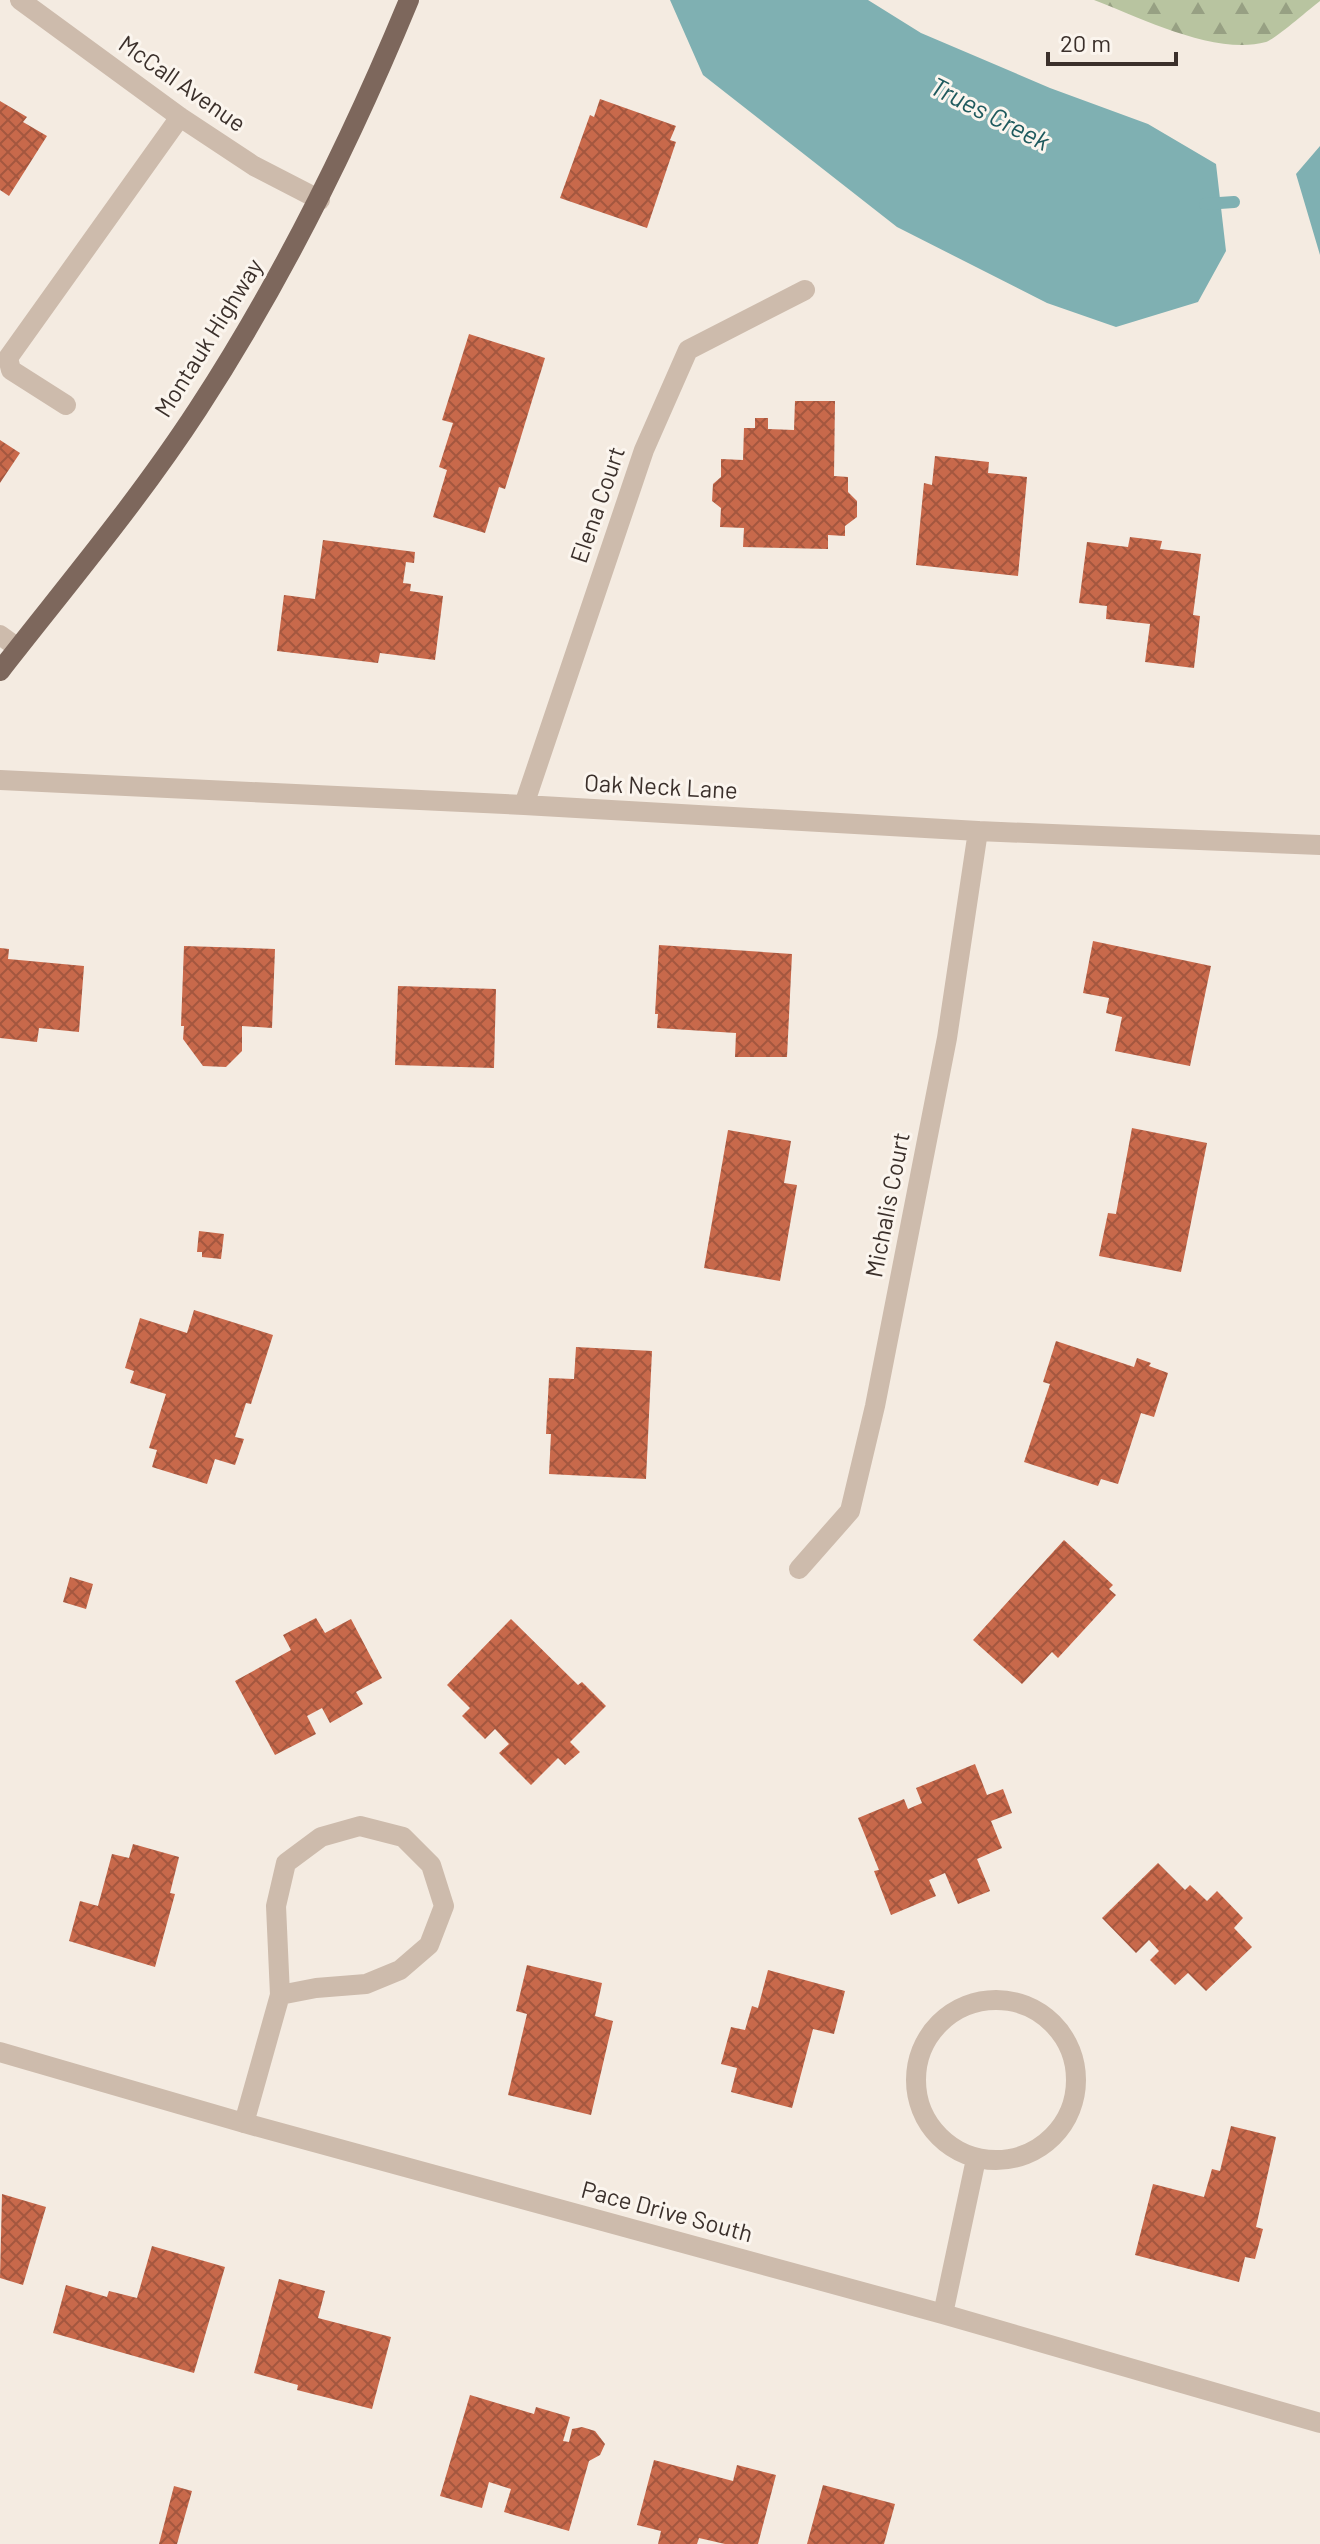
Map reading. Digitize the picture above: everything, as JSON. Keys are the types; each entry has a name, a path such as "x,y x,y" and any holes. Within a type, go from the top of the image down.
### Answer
{"main road":[{"name":"Montauk Highway","path":"0,671 146,483 196,412 257,313 320,200 409,0"}],"street":[{"name":"McCall Avenue","path":"20,0 180,117 254,166 320,200"},
{"path":"66,405 11,370 8,358 180,117"},
{"name":"Elena Court","path":"524,805 644,450 688,350 805,290"},
{"path":"0,635 18,648"},
{"name":"Oak Neck Lane","path":"0,780 978,831 1320,845"},
{"name":"Michalis Court","path":"799,1569 850,1511 875,1406 947,1038 978,831"},
{"path":"244,2123 280,1995 276,1906 286,1863 321,1837 360,1826 403,1837 431,1865 444,1906 429,1945 400,1970 366,1984 280,1995"},
{"path":"983,2001 1010,2001 1036,2010 1056,2026 1069,2048 1076,2072 1074,2098 1065,2122 1049,2141 1027,2155 1002,2161 976,2159 951,2148 931,2130 919,2105 915,2078 920,2051 935,2027 957,2010 983,2001"},
{"name":"Pace Drive South","path":"0,2052 244,2123 943,2314 1320,2423"},
{"path":"943,2314 976,2159"}],"green space":[{"path":"1094,0 1320,1 1266,42 1246,45 1202,40"}],"water":[{"path":"670,0 868,0 921,33 1050,88 1148,124 1216,164 1226,251 1198,302 1116,327 1047,303 897,227 703,75"},
{"path":"1320,146 1320,255 1296,174"}],"building":[{"path":"600,99 676,126 670,140 676,142 647,228 560,198 590,115 594,117"},
{"path":"0,101 27,117 23,122 47,136 9,196 0,190"},
{"path":"469,334 545,358 505,489 499,487 485,533 433,517 447,470 439,467 453,423 442,420"},
{"path":"795,401 835,401 834,476 848,477 848,492 857,501 857,517 845,526 845,536 828,535 828,549 743,547 744,528 720,527 721,508 712,501 713,484 721,477 721,459 743,460 744,428 755,428 755,418 768,418 768,429 794,430"},
{"path":"0,440 20,453 0,483"},
{"path":"935,456 989,462 988,473 1027,477 1018,576 916,565 924,483 932,485"},
{"path":"1130,537 1162,541 1160,549 1201,554 1193,615 1200,616 1194,668 1145,662 1150,624 1106,619 1107,606 1079,603 1087,542 1128,547"},
{"path":"323,540 415,552 414,563 406,562 403,583 411,584 410,591 443,596 435,660 380,653 378,663 277,651 284,595 315,599"},
{"path":"1093,941 1211,966 1190,1066 1115,1051 1122,1017 1106,1013 1109,998 1083,993"},
{"path":"659,945 792,954 787,1057 735,1057 736,1033 657,1028"},
{"path":"184,946 275,949 272,1028 242,1026 242,1051 226,1067 203,1066 183,1039"},
{"path":"0,948 9,949 8,959 84,966 79,1032 39,1028 37,1042 0,1038"},
{"path":"398,986 496,989 494,1068 395,1065"},
{"path":"1132,1128 1207,1143 1181,1272 1099,1256 1108,1213 1116,1214"},
{"path":"728,1130 791,1141 784,1183 797,1185 780,1281 704,1268"},
{"path":"199,1231 224,1234 221,1259 202,1257 202,1252 197,1252"},
{"path":"194,1310 273,1335 251,1404 246,1403 235,1437 244,1439 235,1465 215,1459 207,1484 152,1467 157,1450 149,1448 166,1394 130,1383 134,1371 125,1368 140,1318 187,1333"},
{"path":"1056,1341 1134,1367 1137,1358 1168,1373 1154,1417 1141,1413 1118,1484 1101,1479 1098,1486 1024,1462 1050,1384 1043,1382"},
{"path":"576,1347 652,1351 646,1479 549,1474 551,1434 546,1434 549,1378 574,1379"},
{"path":"1064,1540 1113,1585 1109,1589 1116,1595 1058,1658 1052,1652 1022,1684 973,1640"},
{"path":"70,1577 93,1584 86,1609 63,1602"},
{"path":"316,1618 325,1633 351,1619 382,1678 356,1692 363,1704 330,1723 322,1708 307,1716 316,1734 275,1755 235,1681 291,1650 283,1635"},
{"path":"511,1619 578,1685 582,1682 606,1706 570,1742 580,1752 565,1765 558,1758 531,1785 499,1753 509,1744 495,1729 485,1739 462,1716 470,1708 447,1685"},
{"path":"975,1764 987,1795 1003,1789 1012,1813 991,1821 1002,1848 977,1859 990,1891 958,1904 945,1873 929,1880 936,1896 891,1915 874,1871 879,1870 858,1818 904,1799 908,1809 922,1803 916,1788"},
{"path":"133,1844 179,1857 170,1893 175,1894 155,1967 69,1941 80,1901 98,1906 112,1854 129,1858"},
{"path":"1158,1863 1185,1890 1190,1885 1207,1901 1217,1891 1243,1918 1234,1928 1252,1947 1206,1991 1188,1973 1175,1985 1150,1960 1159,1951 1149,1940 1136,1953 1102,1918"},
{"path":"527,1965 602,1983 595,2016 613,2021 591,2115 508,2095 527,2014 516,2011"},
{"path":"768,1970 845,1991 834,2034 813,2029 792,2108 731,2092 737,2068 721,2064 731,2027 745,2030 752,2006 758,2008"},
{"path":"1231,2126 1276,2137 1256,2227 1263,2229 1255,2259 1245,2257 1239,2282 1135,2255 1153,2184 1204,2197 1212,2169 1220,2171"},
{"path":"2,2194 46,2207 23,2285 0,2278"},
{"path":"152,2246 225,2267 194,2373 53,2333 66,2285 107,2297 109,2291 137,2298"},
{"path":"279,2279 325,2291 318,2318 391,2337 372,2409 297,2390 298,2385 254,2373"},
{"path":"470,2395 534,2414 536,2407 570,2417 563,2441 569,2442 572,2429 582,2427 595,2431 605,2444 600,2455 589,2461 569,2531 504,2512 511,2489 489,2482 482,2508 440,2496"},
{"path":"654,2460 733,2481 737,2465 776,2475 758,2544 725,2544 699,2538 697,2544 658,2544 661,2531 637,2525"},
{"path":"823,2485 895,2504 884,2544 807,2544"},
{"path":"174,2486 192,2491 177,2544 159,2544"}],"waterway":[{"name":"Trues Creek","path":"1205,204 1234,202"}]}
